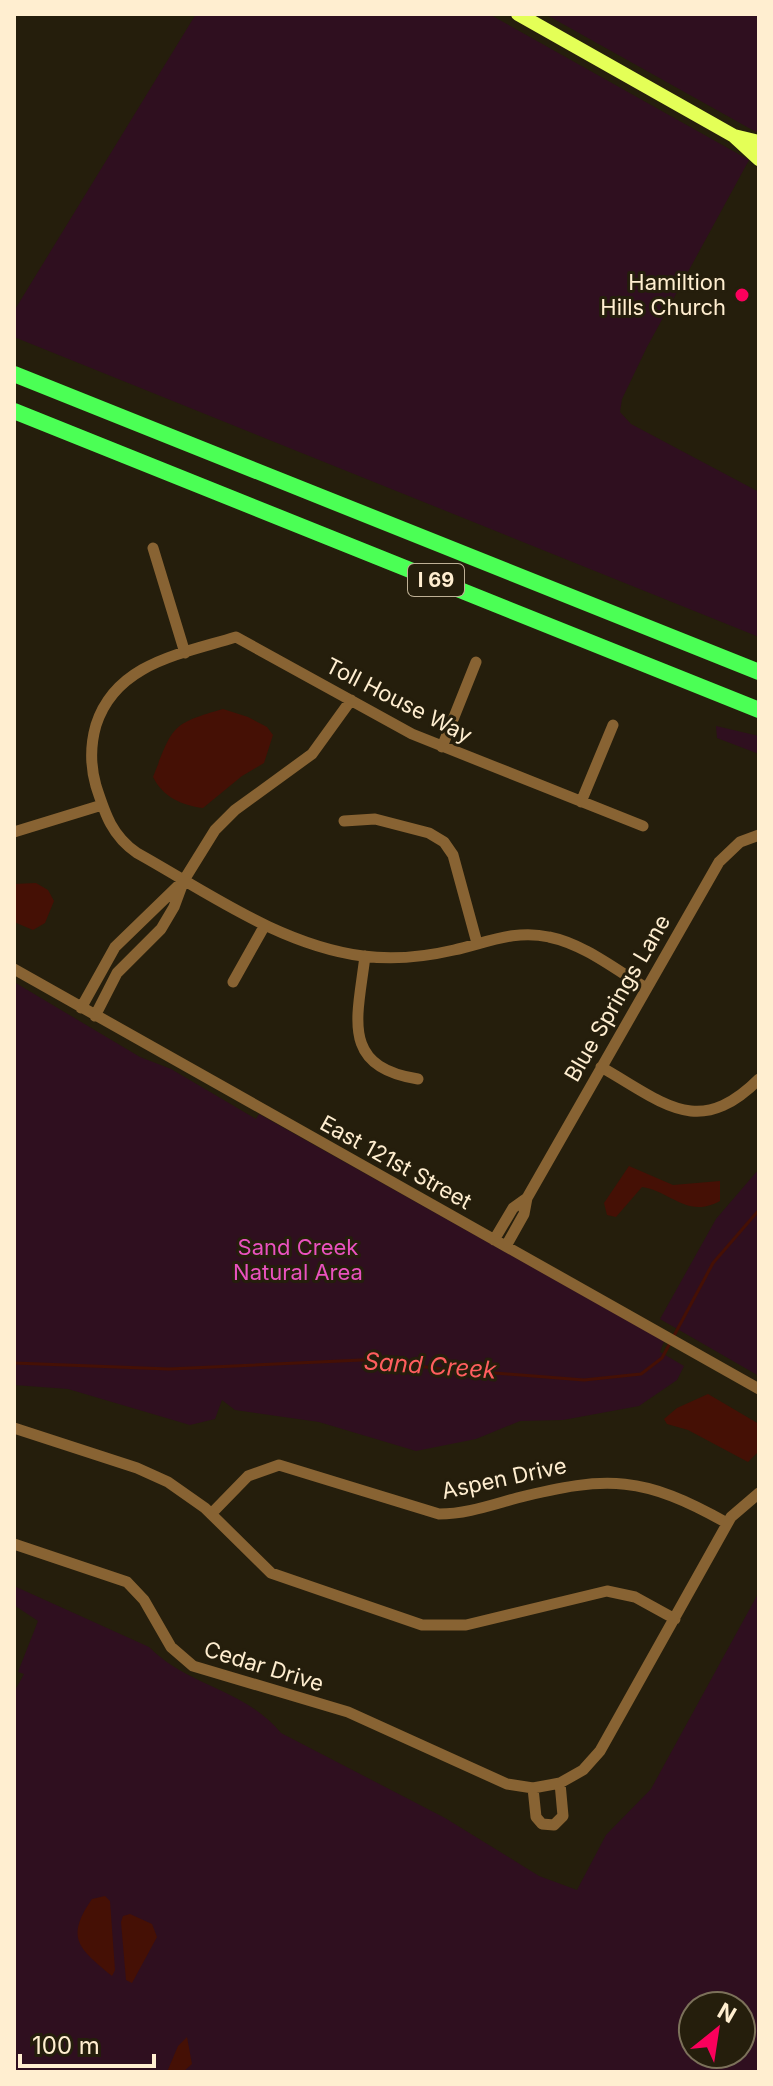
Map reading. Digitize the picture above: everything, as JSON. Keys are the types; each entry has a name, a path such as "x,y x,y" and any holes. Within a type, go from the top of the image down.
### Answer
{"highway":[{"name":"I 69","path":"14,374 759,672"},
{"name":"I 69","path":"14,411 759,710"}],"main road":[{"path":"518,14 734,136 759,159"},
{"path":"734,136 759,142"}],"street":[{"path":"153,548 185,653"},
{"name":"Toll House Way","path":"643,826 442,747 236,637 133,673 103,707 91,757 102,805 118,839 184,880 265,925 305,943 365,956 422,956 522,934 551,937 579,948 646,988"},
{"path":"442,747 476,662"},
{"path":"95,1016 117,973 161,929 184,880 224,820 312,754 351,700"},
{"path":"581,802 613,725"},
{"path":"14,832 102,805"},
{"path":"344,821 375,819 429,833 444,842 453,855 477,943"},
{"name":"Blue Springs Lane","path":"506,1246 524,1214 527,1198 724,854 740,842 759,835"},
{"path":"81,1008 115,947 184,880"},
{"path":"233,982 265,925"},
{"path":"365,956 357,1026 362,1051 388,1071 418,1079"},
{"name":"East 121st Street","path":"14,969 759,1389"},
{"path":"601,1067 676,1108 698,1113 727,1107 759,1079"},
{"name":"Blue Springs Lane","path":"494,1240 513,1208 527,1198"},
{"path":"14,1428 153,1475 182,1491 211,1514 271,1573 422,1625 466,1625 607,1591 625,1593 675,1619"},
{"name":"Aspen Drive","path":"211,1514 251,1473 279,1465 439,1514 465,1512 580,1483 618,1482 669,1493 727,1523"},
{"name":"Cedar Drive","path":"14,1544 127,1582 144,1600 171,1647 193,1666 348,1712 493,1779 533,1788 560,1783 583,1770 600,1751 727,1523 742,1505 759,1493"},
{"path":"533,1788 536,1817 546,1826 554,1825 563,1816 560,1783"}],"green space":[{"path":"196,14 489,14 749,160 647,347 622,399 620,412 631,424 759,492 759,637 14,337 14,311"},
{"path":"545,14 759,14 759,126 756,132"},
{"path":"716,726 759,736 759,754 717,738"},
{"name":"Sand Creek Natural Area","path":"14,982 140,1057 171,1069 256,1119 259,1114 664,1341 660,1352 684,1366 677,1380 639,1406 563,1420 520,1421 476,1439 416,1451 319,1422 235,1410 222,1400 215,1419 190,1425 68,1389 14,1385"},
{"path":"759,1169 759,1376 660,1319 716,1219"},
{"path":"14,1586 149,1647 181,1671 251,1706 281,1733 445,1818 539,1876 577,1890 606,1835 651,1789 759,1592 759,2072 14,2072 14,1692 24,1674 18,1672 38,1621 14,1605"}],"shaded area":[{"path":"223,709 267,727 273,735 264,763 242,776 203,808 187,805 162,790 153,777 165,747 176,730 193,719"},
{"path":"36,883 48,890 54,901 45,923 33,930 14,922 14,884"},
{"path":"629,1166 673,1185 720,1181 720,1201 708,1206 688,1206 642,1187 616,1217 607,1215 604,1203"},
{"path":"708,1394 759,1424 759,1451 748,1462 688,1430 667,1424 664,1419 677,1408"},
{"path":"105,1896 110,1901 115,1970 112,1976 84,1950 78,1934 79,1924 92,1899"},
{"path":"130,1914 152,1924 157,1937 132,1983 126,1980 121,1922 123,1916"},
{"path":"187,2037 192,2064 183,2072 167,2072 178,2046"}],"waterway":[{"name":"Sand Creek","path":"14,1363 169,1369 383,1359 431,1368 584,1380 641,1374 662,1358 713,1263 759,1210"}],"place":[{"name":"Hamiltion Hills Church","path":"742,295"}]}
